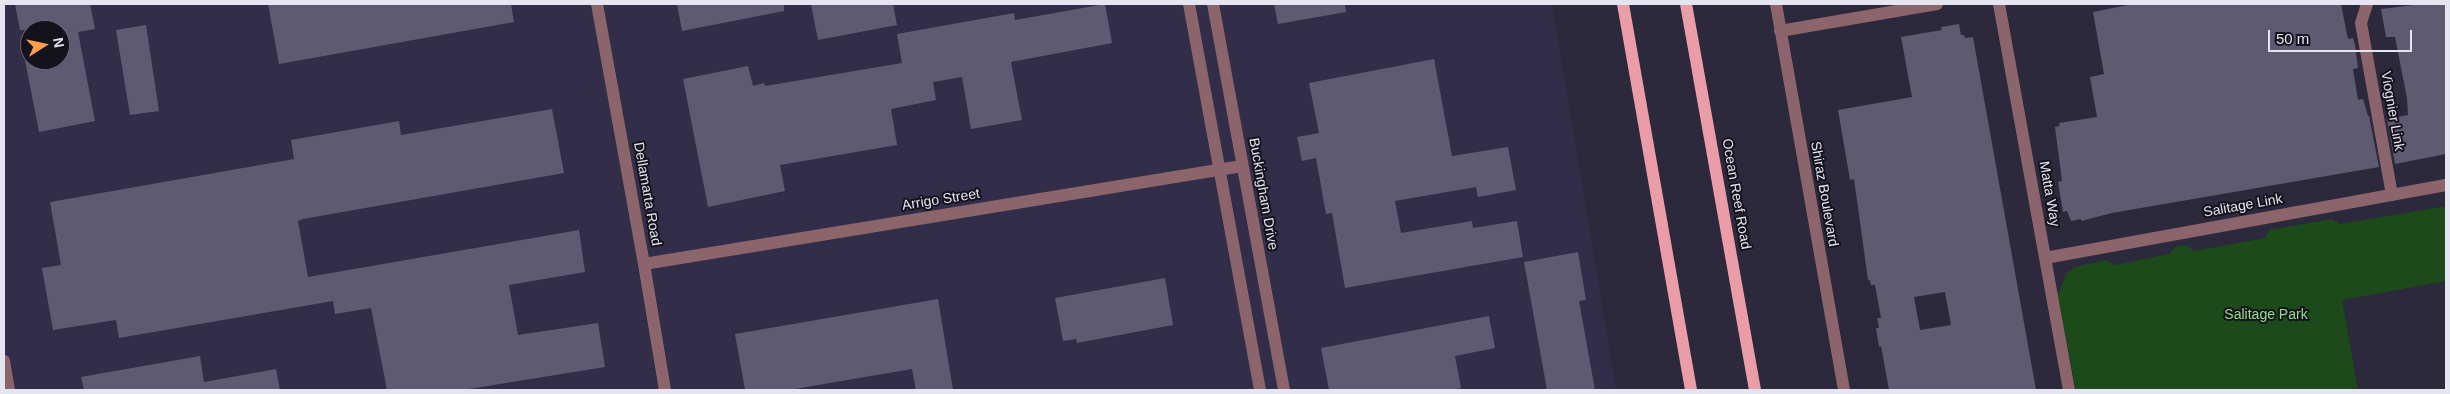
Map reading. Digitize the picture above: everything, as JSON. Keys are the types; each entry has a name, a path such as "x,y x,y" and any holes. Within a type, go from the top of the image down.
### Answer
{"main road":[{"path":"1623,4 1691,390"},
{"name":"Ocean Reef Road","path":"1686,4 1756,390"}],"street":[{"name":"Dellamarta Road","path":"597,4 665,390"},
{"path":"1190,4 1260,390"},
{"name":"Buckingham Drive","path":"1213,4 1284,390"},
{"name":"Shiraz Boulevard","path":"1776,4 1844,390"},
{"path":"1780,31 1936,4"},
{"name":"Matta Way","path":"2000,4 2069,390"},
{"name":"Viognier Link","path":"2367,4 2361,23 2392,195"},
{"name":"Arrigo Street","path":"644,264 1242,166"},
{"name":"Salitage Link","path":"2045,258 2446,185"},
{"path":"4,361 9,390"}],"shaded area":[{"path":"4,4 1552,4 1616,390 4,390"}],"green space":[{"name":"Salitage Park","path":"2446,206 2446,281 2342,300 2358,390 2076,390 2058,296 2066,273 2078,266 2106,260 2114,265 2169,254 2175,247 2186,245 2194,251 2265,238 2269,230 2332,219 2340,224"}],"building":[{"path":"15,4 90,4 95,29 78,32 95,121 39,132 27,70 70,70 70,20 20,20 20,30"},
{"path":"268,4 511,4 514,22 279,64"},
{"path":"677,4 784,4 784,11 682,31"},
{"path":"811,4 893,4 897,25 818,40"},
{"path":"1105,4 1112,43 1011,62 1022,120 971,129 962,77 933,82 936,100 891,109 897,145 780,165 785,191 708,207 683,79 748,66 753,86 764,83 765,86 902,63 897,34 1014,13 1015,20"},
{"path":"1274,4 1345,4 1346,12 1278,24"},
{"path":"2133,4 2341,4 2348,39 2353,38 2355,45 2358,68 2353,69 2358,100 2363,99 2369,116 2379,167 2112,213 2081,221 2081,219 2071,221 2067,211 2063,212 2058,182 2062,181 2055,127 2060,126 2059,123 2097,117 2090,77 2104,74 2093,12"},
{"path":"2422,4 2446,4 2446,154 2395,164 2387,119 2408,115 2407,98 2395,37 2386,37 2381,9"},
{"path":"1959,24 1961,35 1964,35 1965,38 1973,37 2036,390 1889,390 1876,328 1879,328 1877,318 1881,318 1875,285 1871,285 1870,280 1868,280 1854,179 1850,180 1838,110 1912,97 1901,37 1942,30 1941,27","holes":["1945,292 1951,325 1920,330 1914,297"]},
{"path":"146,25 159,111 130,115 116,30"},
{"path":"1434,59 1452,156 1508,147 1516,190 1478,197 1476,187 1395,201 1401,233 1472,221 1473,228 1517,221 1523,257 1345,288 1332,213 1326,214 1316,158 1302,161 1297,137 1319,133 1309,83"},
{"path":"552,109 564,173 298,221 308,277 579,230 585,272 509,285 518,335 598,323 605,367 463,390 387,390 371,308 335,314 333,301 119,338 116,320 53,330 42,268 61,265 50,202 294,159 291,140 399,121 401,135"},
{"path":"1578,252 1586,300 1579,301 1595,390 1547,390 1524,262"},
{"path":"1165,278 1173,325 1077,343 1076,339 1063,341 1055,298"},
{"path":"938,299 953,390 916,390 912,369 789,390 745,390 735,334"},
{"path":"1489,316 1495,348 1455,356 1461,388 1450,390 1329,390 1321,348"},
{"path":"200,356 204,382 276,369 280,390 84,390 81,377"}]}
